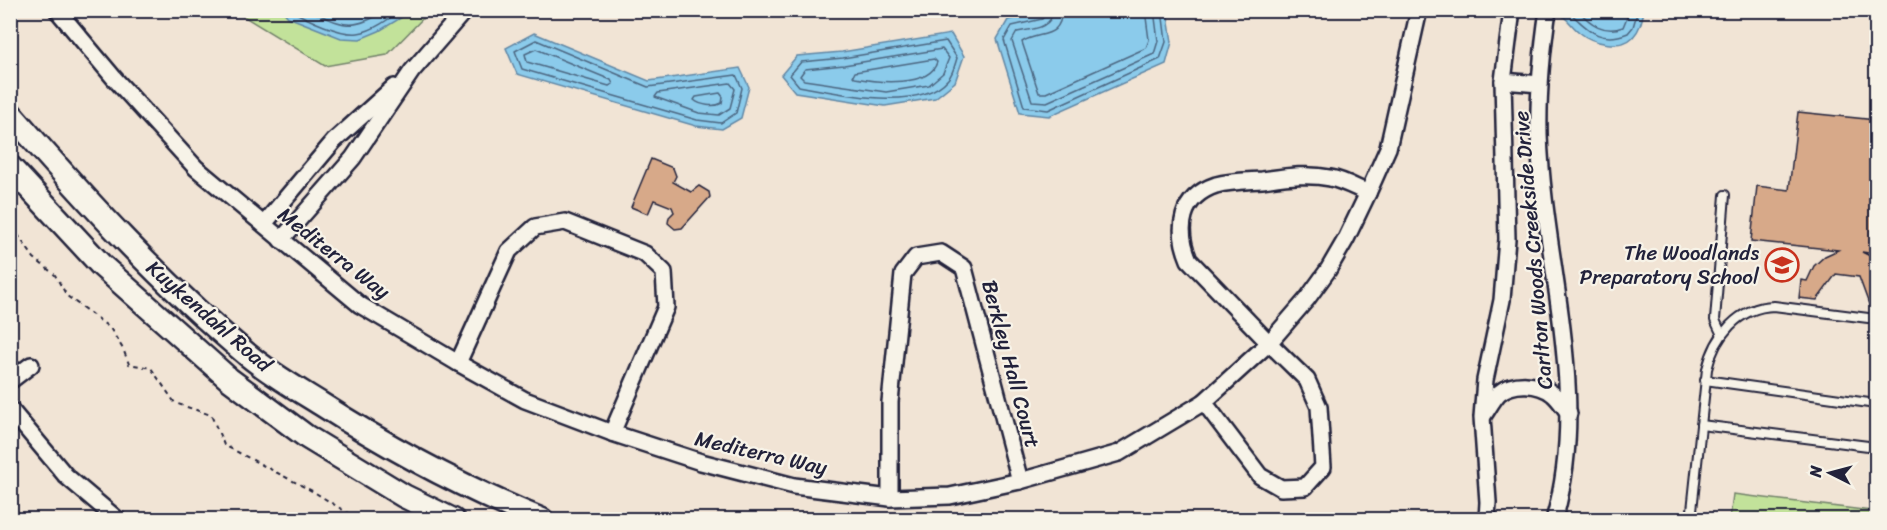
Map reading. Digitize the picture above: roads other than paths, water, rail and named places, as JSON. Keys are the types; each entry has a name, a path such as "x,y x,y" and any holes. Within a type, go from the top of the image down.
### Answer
{"main road":[{"name":"Kuykendahl Road","path":"10,113 136,252 250,357 339,416 412,459 542,519"},
{"name":"Kuykendahl Road","path":"10,167 101,265 228,380 307,437 404,496 453,519"}],"street":[{"name":"Mediterra Way","path":"57,10 114,78 196,168 360,305 458,363 525,400 612,433 701,462 794,486 890,498 950,496 1020,481 1119,453 1204,402 1269,343 1307,299 1328,270 1368,194 1388,148 1419,10"},
{"path":"281,240 353,158 412,71 465,10"},
{"name":"Carlton Woods Creekside Drive","path":"1487,519 1488,502 1482,417 1485,380 1502,300 1507,239 1503,81 1512,10"},
{"name":"Carlton Woods Creekside Drive","path":"1548,10 1540,84 1539,135 1565,358 1569,413 1567,459 1554,519"},
{"path":"264,224 334,141 412,71"},
{"name":"Carlton Woods Creekside Drive","path":"1503,81 1540,84"},
{"path":"1204,402 1260,477 1281,488 1305,487 1323,467 1319,407 1307,380 1189,260 1182,244 1181,224 1187,208 1198,194 1216,185 1294,176 1333,178 1368,194"},
{"path":"458,363 509,251 535,227 565,222 645,254 664,272 666,307 612,433"},
{"name":"Berkley Hall Court","path":"890,498 890,402 903,274 916,257 941,253 964,268 1020,481"},
{"path":"10,381 31,365"},
{"name":"Carlton Woods Creekside Drive","path":"1482,417 1499,393 1513,386 1526,384 1540,387 1554,395 1569,413"},
{"path":"10,409 66,476 118,519"}],"lane":[{"path":"1722,335 1715,320 1725,195"},
{"path":"1691,519 1706,380 1712,351 1722,335 1743,315 1758,306 1774,306 1876,320"},
{"path":"1706,380 1876,404"},
{"path":"1701,424 1876,447"}],"water":[{"path":"1167,10 1172,42 1166,64 1049,116 1020,113 997,39 1008,20 1046,11"},
{"path":"283,11 408,11 404,16 379,31 360,39 341,38 288,17"},
{"path":"1554,11 1644,11 1639,28 1633,37 1621,43 1606,44 1585,36 1562,15"},
{"path":"534,33 649,81 740,68 749,87 741,118 722,129 696,126 517,74 506,48"},
{"path":"951,34 964,56 955,82 935,98 885,106 795,92 781,75 797,56 842,52"}],"place":[{"name":"The Woodlands Preparatory School","path":"1782,265"}]}
